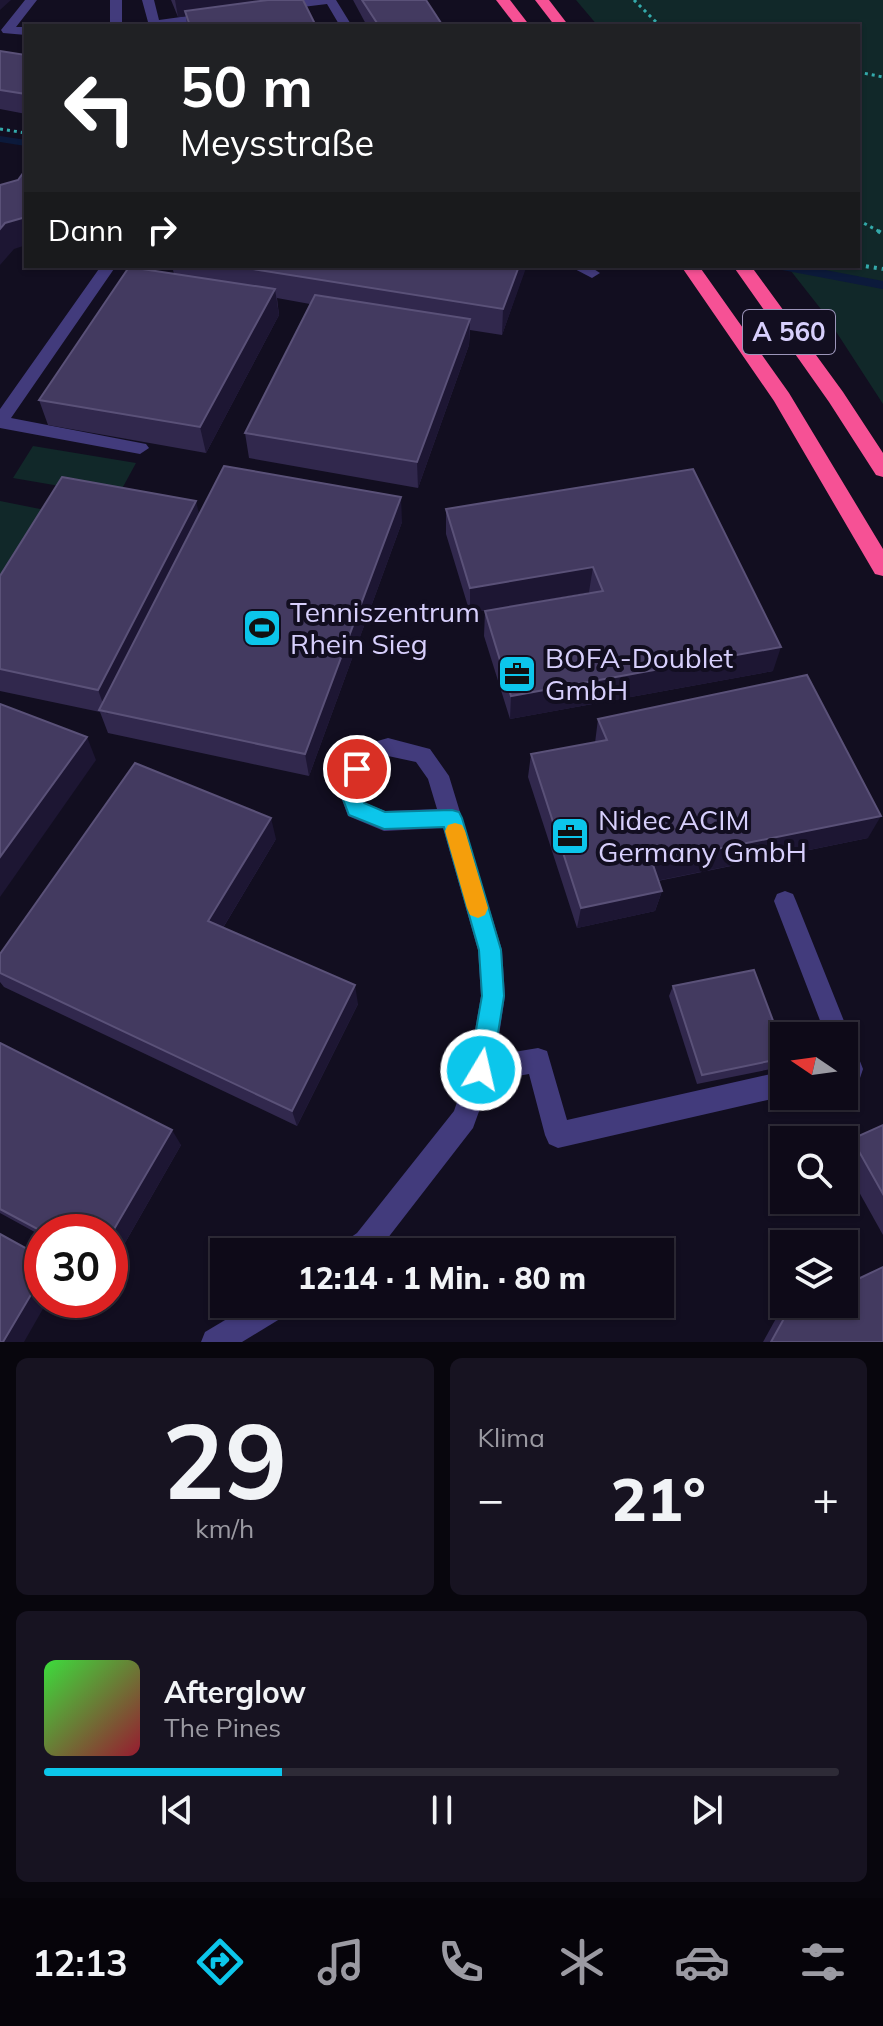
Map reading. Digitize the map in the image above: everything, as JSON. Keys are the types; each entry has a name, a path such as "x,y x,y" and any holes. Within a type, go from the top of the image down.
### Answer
{"highway":[{"path":"503,0 521,24"},
{"path":"542,0 560,24"},
{"name":"A 560","path":"691,268 782,398 883,568"},
{"name":"A 560","path":"743,268 836,397 883,470"}],"street":[{"path":"4,33 31,0"},
{"path":"116,0 116,24"},
{"path":"148,0 157,24"},
{"path":"270,8 330,0 345,24"},
{"path":"164,24 225,15"},
{"path":"4,33 24,31"},
{"path":"107,268 65,324 0,422 140,448"},
{"path":"581,268 592,273"},
{"path":"371,1238 464,1119 481,1070 493,996 490,950 452,818 438,776 423,755 388,747 367,752 348,786 356,809 384,821 452,818"},
{"path":"785,901 833,1022"},
{"path":"481,1070 538,1060 558,1135 770,1087"},
{"path":"215,1342 255,1318"}],"path":[{"path":"634,0 658,24"},
{"path":"860,72 883,77"},
{"path":"0,129 24,133"},
{"path":"860,221 883,234"},
{"path":"860,265 883,269"}],"green space":[{"path":"576,0 883,0 883,404 824,313 789,268 860,268 860,24 596,24"},
{"path":"33,446 136,463 118,496 13,478"},
{"path":"0,501 45,510 0,583"}],"building":[{"path":"268,0 303,0 315,24 189,24 185,11"},
{"path":"362,0 426,0 442,24 378,24"},
{"path":"0,51 24,55 24,94 0,90"},
{"path":"24,172 24,218 5,223 0,229 0,185 18,180"},
{"path":"128,268 275,289 200,427 39,400"},
{"path":"247,268 518,268 503,309"},
{"path":"315,295 470,319 417,462 245,433"},
{"name":"Tenniszentrum Rhein Sieg","path":"224,466 401,497 305,754 99,710"},
{"path":"693,469 781,647 511,696 485,611 603,591 593,567 470,588 446,509"},
{"path":"62,477 196,501 98,690 0,669 0,576"},
{"path":"807,675 881,816 652,862 662,891 581,908 531,754 607,740 598,719"},
{"path":"0,704 87,737 0,857"},
{"path":"135,763 271,818 208,921 355,985 292,1111 0,973 0,954"},
{"path":"754,970 774,1022 770,1022 770,1061 702,1075 673,986"},
{"path":"0,1043 172,1130 123,1214 24,1214 24,1222 0,1209"},
{"path":"883,1125 883,1194 858,1150 858,1136"},
{"path":"0,1234 24,1247 24,1306 3,1342 0,1342"},
{"path":"883,1267 883,1342 771,1342 784,1318 858,1318 858,1279"}],"waterway":[{"path":"0,139 24,143"},
{"path":"794,268 883,285"}],"slow traffic":[{"path":"455,831 478,908"}],"place":[{"name":"Tenniszentrum Rhein Sieg","path":"262,628"},
{"name":"BOFA-Doublet GmbH","path":"517,674"},
{"name":"Nidec ACIM Germany GmbH","path":"570,836"}],"route":[{"path":"357,769 348,786 356,809 384,821 452,818 490,950 493,996 481,1070"}]}
